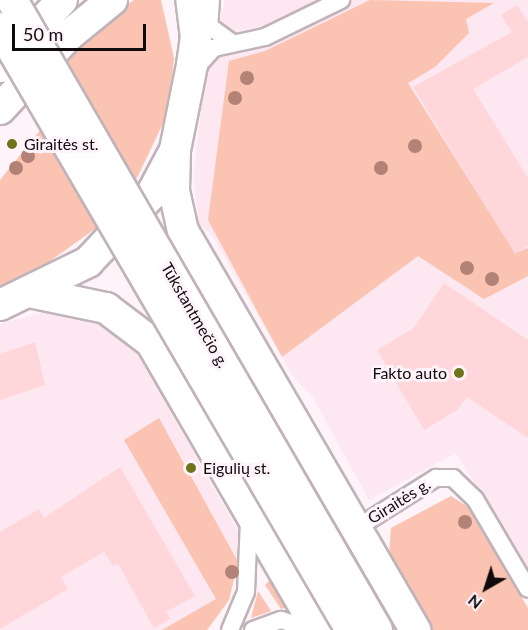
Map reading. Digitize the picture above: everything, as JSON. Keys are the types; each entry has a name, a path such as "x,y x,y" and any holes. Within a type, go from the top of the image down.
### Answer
{"highway":[{"name":"Tūkstantmečio g.","path":"12,0 378,630"},
{"path":"0,67 62,0"},
{"path":"0,109 68,36 112,0"},
{"path":"191,0 196,38"},
{"path":"210,0 196,38 175,150 174,191 183,231 415,630"},
{"name":"Tūkstantmečio g.","path":"0,28 351,630"},
{"path":"0,305 34,293 106,247 151,195 175,150"},
{"path":"34,293 106,309 151,342 318,630"}],"street":[{"path":"210,0 209,26 232,43"},
{"path":"190,77 214,48 265,37 341,0"},
{"name":"Giraitės g.","path":"355,529 436,478 453,478 474,499 528,589"},
{"path":"230,630 249,571 248,508"},
{"path":"253,630 281,620 313,630"}],"shaded area":[{"path":"134,0 161,0 174,58 168,113 134,184 65,65 107,19"},
{"path":"225,0 528,0 528,570 456,453 369,500 312,396 294,378 212,235 198,223 194,175 203,91"},
{"path":"370,0 494,3 466,19 469,33 435,67 408,83 515,253 528,248 528,276 484,299 418,256 282,357 208,220 229,61 265,51"},
{"path":"42,128 99,226 46,264 0,286 0,180"},
{"path":"54,310 87,314 135,343 155,371 170,411 238,531 238,562 229,600 207,630 0,630 0,324"},
{"path":"159,418 238,562 229,600 207,630 162,630 216,599 124,440"},
{"path":"451,496 468,507 528,608 528,630 432,630 389,555 391,528"},
{"path":"274,576 292,606 281,609 265,585"},
{"path":"258,591 271,611 251,618"}],"building":[{"path":"517,5 528,22 528,57 473,89 528,178 528,246 515,254 413,87 512,32 501,15"},
{"name":"Fakto auto","path":"444,283 528,340 528,438 467,397 457,410 424,430 377,350 414,328"},
{"path":"35,342 45,385 0,400 0,354"},
{"path":"120,467 195,596 166,612 170,619 154,628 118,564 113,566 104,552 61,577 68,589 0,629 0,532 39,509 44,518"}],"place":[{"name":"Giraitės st.","path":"12,144"},
{"name":"Fakto auto","path":"459,373"},
{"name":"Eigulių st.","path":"191,468"}]}
